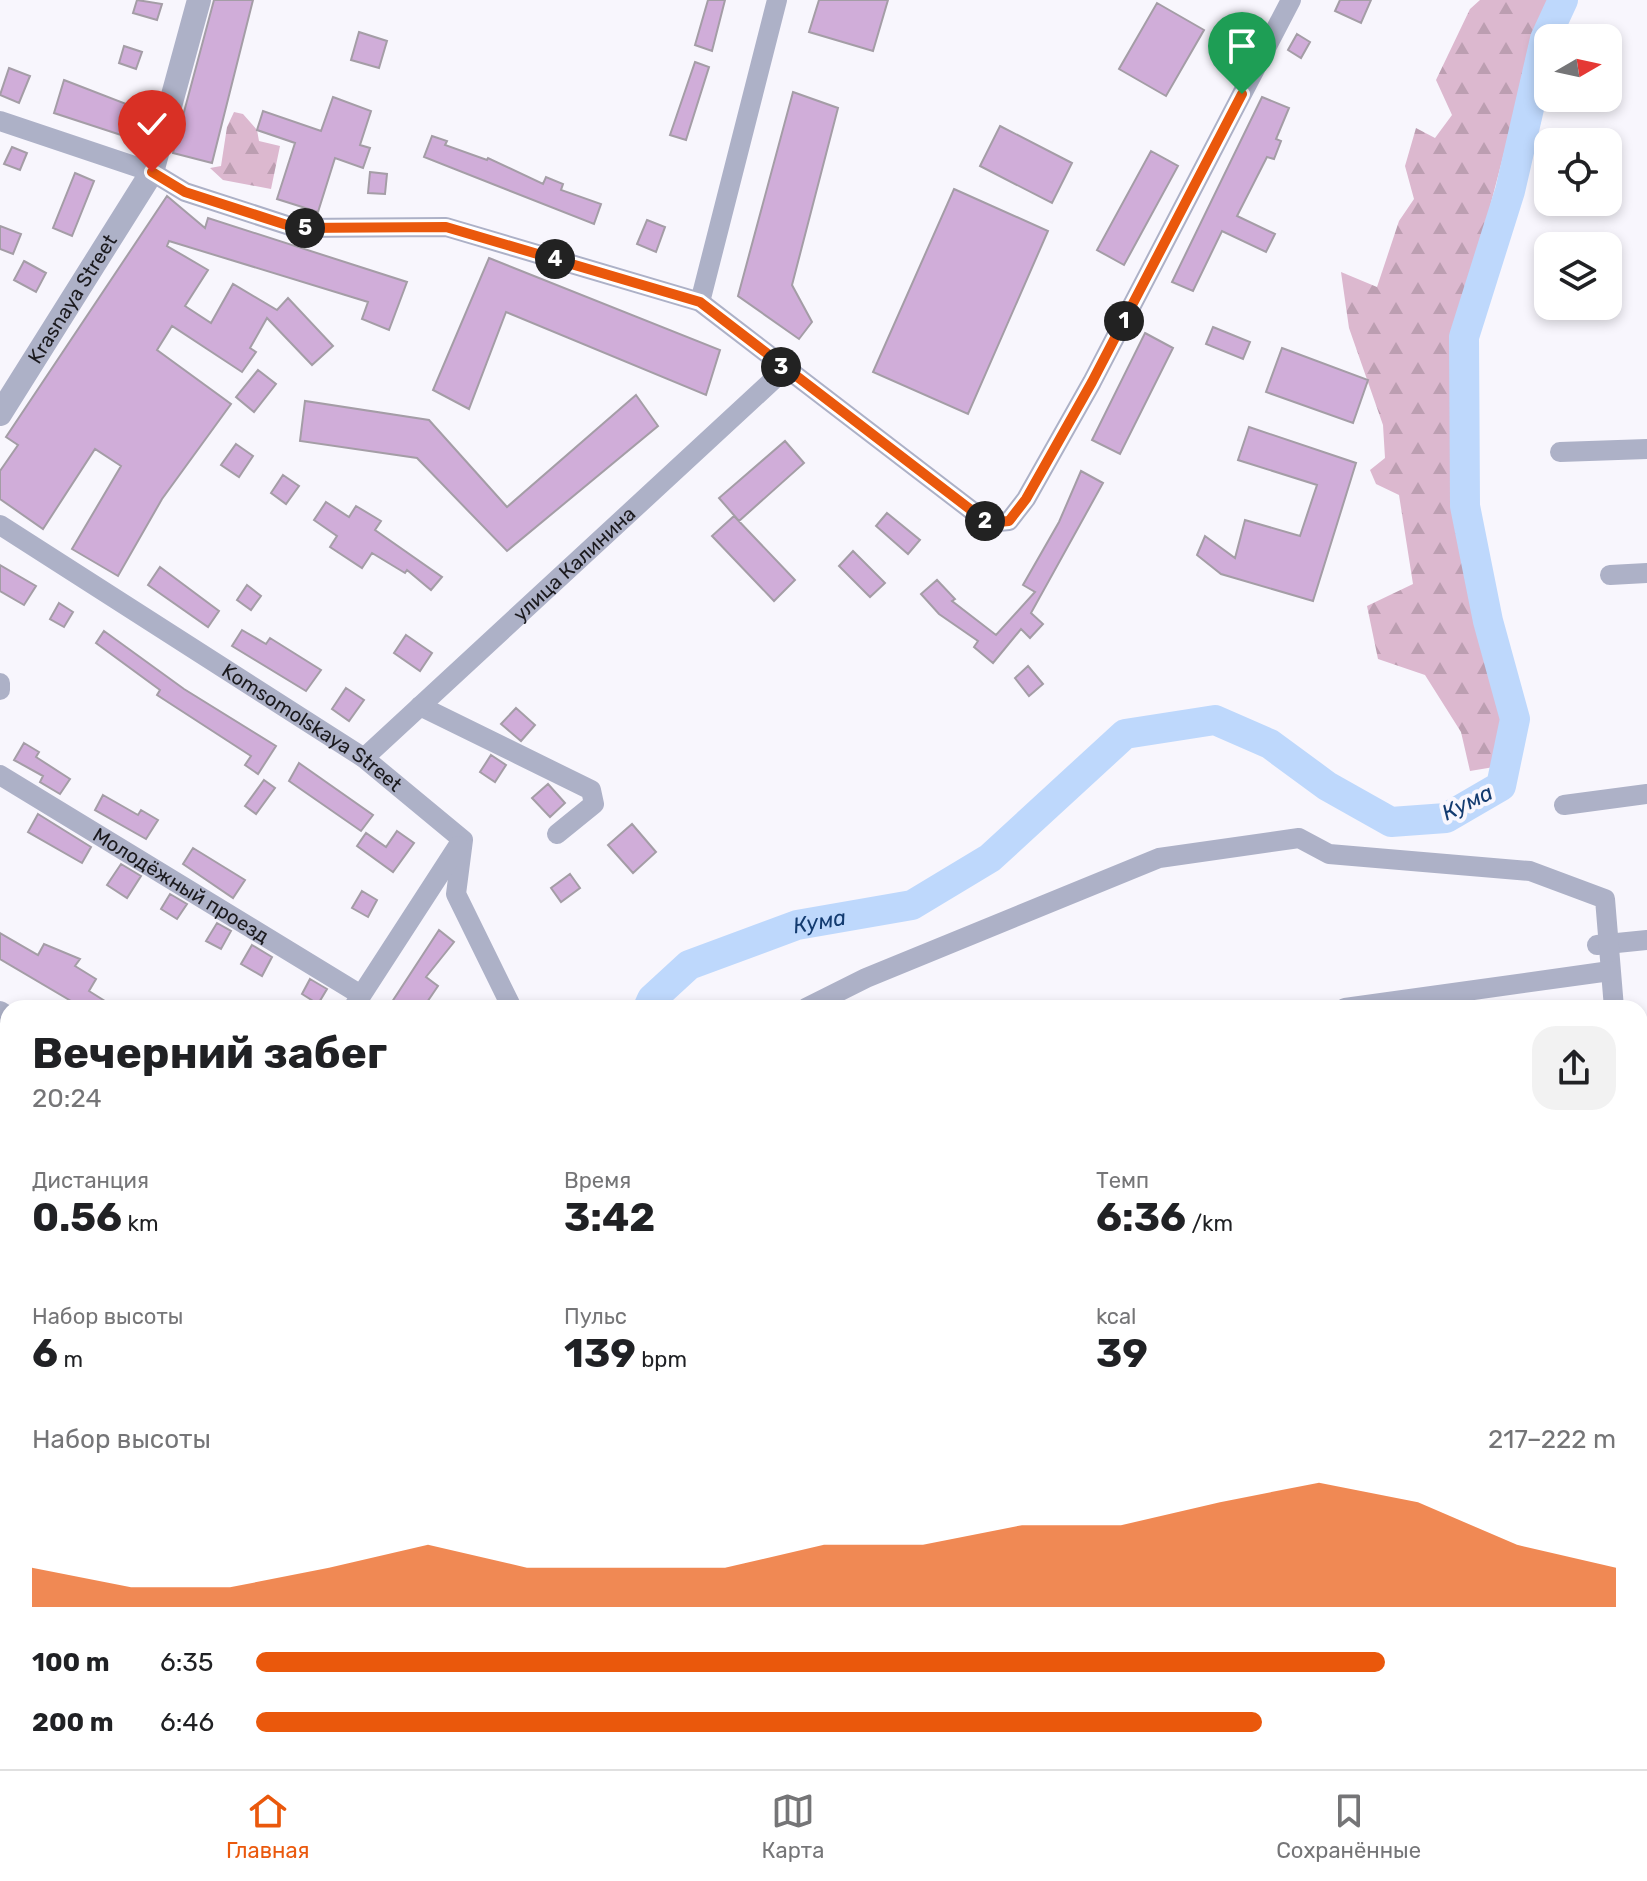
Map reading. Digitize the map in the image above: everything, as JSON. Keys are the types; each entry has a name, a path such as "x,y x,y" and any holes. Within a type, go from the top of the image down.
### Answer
{"street":[{"name":"Krasnaya Street","path":"0,414 152,172 199,0"},
{"path":"700,302 777,0"},
{"path":"0,121 152,172 185,192 296,228 446,227 700,302 784,370 988,523 1009,521 1026,499 1092,382 1291,0"},
{"name":"улица Калинина","path":"364,758 784,370"},
{"path":"1560,452 1647,449"},
{"name":"Komsomolskaya Street","path":"0,525 364,758 463,840"},
{"path":"1610,575 1647,573"},
{"path":"0,683 0,690"},
{"path":"420,706 591,790 594,804 557,834"},
{"name":"Молодёжный проезд","path":"0,775 354,1000"},
{"path":"1564,805 1647,794"},
{"path":"822,1000 866,978 1159,858 1299,838 1329,854 1530,871 1605,899 1603,944 1613,1000"},
{"path":"358,1000 463,840"},
{"path":"463,840 456,894 508,1000"},
{"path":"1603,944 1647,940"},
{"path":"1402,1000 1610,971"}],"green space":[{"path":"1480,0 1550,0 1540,24 1534,24 1534,39 1455,340 1455,507 1478,618 1506,718 1494,767 1470,771 1461,732 1425,675 1378,659 1367,606 1413,584 1399,495 1376,484 1370,470 1385,458 1383,425 1349,328 1341,272 1377,287 1399,221 1414,199 1405,166 1416,128 1435,138 1452,115 1436,80 1470,9"},
{"path":"234,112 243,114 257,130 259,141 280,146 271,189 223,180 210,168 221,166 227,127"}],"building":[{"path":"137,0 162,4 157,20 133,13"},
{"path":"214,0 253,0 212,163 173,153"},
{"path":"708,0 725,0 712,51 695,45"},
{"path":"819,0 888,0 873,51 809,32"},
{"path":"1340,0 1371,0 1361,23 1335,11"},
{"path":"1157,3 1204,30 1166,96 1119,69"},
{"path":"359,32 387,41 379,68 351,60"},
{"path":"1297,34 1310,42 1301,58 1288,50"},
{"path":"124,46 142,52 136,69 119,63"},
{"path":"695,62 709,67 686,140 670,135"},
{"path":"9,68 30,76 19,103 0,95"},
{"path":"64,80 134,107 124,136 54,113"},
{"path":"793,92 838,108 792,285 812,322 799,339 738,296"},
{"path":"333,97 371,111 360,145 370,148 363,168 335,158 318,212 277,199 295,143 257,130 263,111 321,131"},
{"path":"1262,97 1289,108 1276,139 1281,141 1274,159 1267,157 1237,216 1275,234 1266,252 1222,231 1193,291 1172,282"},
{"path":"1000,126 1072,163 1052,203 980,166"},
{"path":"432,136 447,141 445,145 488,158 543,184 546,177 563,184 561,190 601,204 594,224 424,157"},
{"path":"12,147 27,153 20,170 4,164"},
{"path":"1151,151 1178,166 1124,265 1097,250"},
{"path":"370,172 387,174 385,194 368,193"},
{"path":"75,173 94,181 72,236 53,228"},
{"path":"954,189 1048,231 968,414 873,372"},
{"path":"167,196 205,228 208,218 407,282 389,330 362,319 368,302 169,241 167,246 208,270 185,306 211,323 233,284 277,310 288,298 333,346 312,365 267,318 250,348 256,352 242,372 172,326 157,350 231,404 162,499 118,576 72,549 121,466 95,449 43,529 0,499 0,471 18,445 6,437"},
{"path":"647,220 665,227 656,252 637,244"},
{"path":"0,226 21,234 13,254 0,249"},
{"path":"489,258 720,350 706,395 506,312 469,409 433,390"},
{"path":"24,261 46,273 36,292 14,280"},
{"path":"1213,327 1250,342 1243,359 1206,344"},
{"path":"1145,333 1173,348 1120,454 1092,440"},
{"path":"1282,348 1368,380 1353,423 1266,392"},
{"path":"258,370 276,384 254,412 236,397"},
{"path":"636,395 658,426 507,551 417,458 300,441 305,401 429,420 507,507"},
{"path":"1249,427 1356,463 1313,601 1221,574 1197,555 1205,536 1235,558 1245,520 1300,536 1317,485 1238,460"},
{"path":"785,441 804,463 739,521 719,498"},
{"path":"236,444 253,456 239,477 221,465"},
{"path":"1081,471 1103,483 1031,613 1043,624 1030,638 1021,629 993,663 974,647 978,641 939,614 921,594 937,580 955,599 952,601 996,635 1035,592 1023,585 1059,522"},
{"path":"283,475 299,486 286,504 271,493"},
{"path":"326,502 349,517 356,506 381,521 375,530 442,577 431,590 407,570 405,573 372,553 362,568 330,547 337,536 314,520"},
{"path":"887,513 920,540 908,554 876,526"},
{"path":"734,516 795,580 774,601 712,536"},
{"path":"853,551 885,583 870,597 839,566"},
{"path":"0,565 36,586 24,605 0,591"},
{"path":"160,567 219,611 208,627 148,585"},
{"path":"247,585 261,596 251,610 237,600"},
{"path":"59,603 73,612 64,627 50,619"},
{"path":"242,630 266,644 270,638 321,670 306,691 232,646"},
{"path":"104,631 184,689 276,746 258,774 245,765 251,756 157,695 160,690 96,643"},
{"path":"406,635 432,653 420,671 394,653"},
{"path":"1028,666 1043,684 1029,696 1015,678"},
{"path":"346,688 364,700 349,721 332,709"},
{"path":"516,708 535,725 521,741 501,724"},
{"path":"24,743 39,752 36,757 70,779 60,794 40,782 43,776 14,760"},
{"path":"491,755 506,765 495,782 480,772"},
{"path":"299,763 373,815 361,831 289,781"},
{"path":"264,780 275,788 256,814 245,806"},
{"path":"548,784 565,803 550,817 532,798"},
{"path":"103,795 138,815 141,810 158,820 146,839 95,810"},
{"path":"38,814 91,847 82,863 28,832"},
{"path":"632,824 656,852 633,873 608,845"},
{"path":"397,831 414,843 393,872 357,846 366,833 386,847"},
{"path":"193,848 245,880 233,898 183,864"},
{"path":"121,864 141,876 127,898 107,885"},
{"path":"570,874 580,888 561,902 551,888"},
{"path":"362,891 377,900 368,917 352,908"},
{"path":"170,894 187,904 177,919 161,909"},
{"path":"217,923 231,931 221,949 206,941"},
{"path":"439,930 454,942 426,977 438,986 428,1000 393,1000"},
{"path":"0,933 38,955 44,944 80,959 75,966 96,979 89,991 103,1000 69,1000 0,959"},
{"path":"252,945 272,957 262,976 241,964"},
{"path":"310,979 327,989 320,1000 312,1000 302,994"}],"waterway":[{"name":"Кума","path":"652,1000 689,965 797,925 912,905 990,858 1125,734 1215,720 1270,744 1327,786 1391,822 1446,818 1501,786 1515,719 1488,621 1465,506 1464,337 1510,191 1545,39 1563,0"}],"route":[{"path":"152,172 185,192 296,228 446,227 700,302 784,370 988,523 1009,521 1026,499 1092,382 1242,94"}]}
